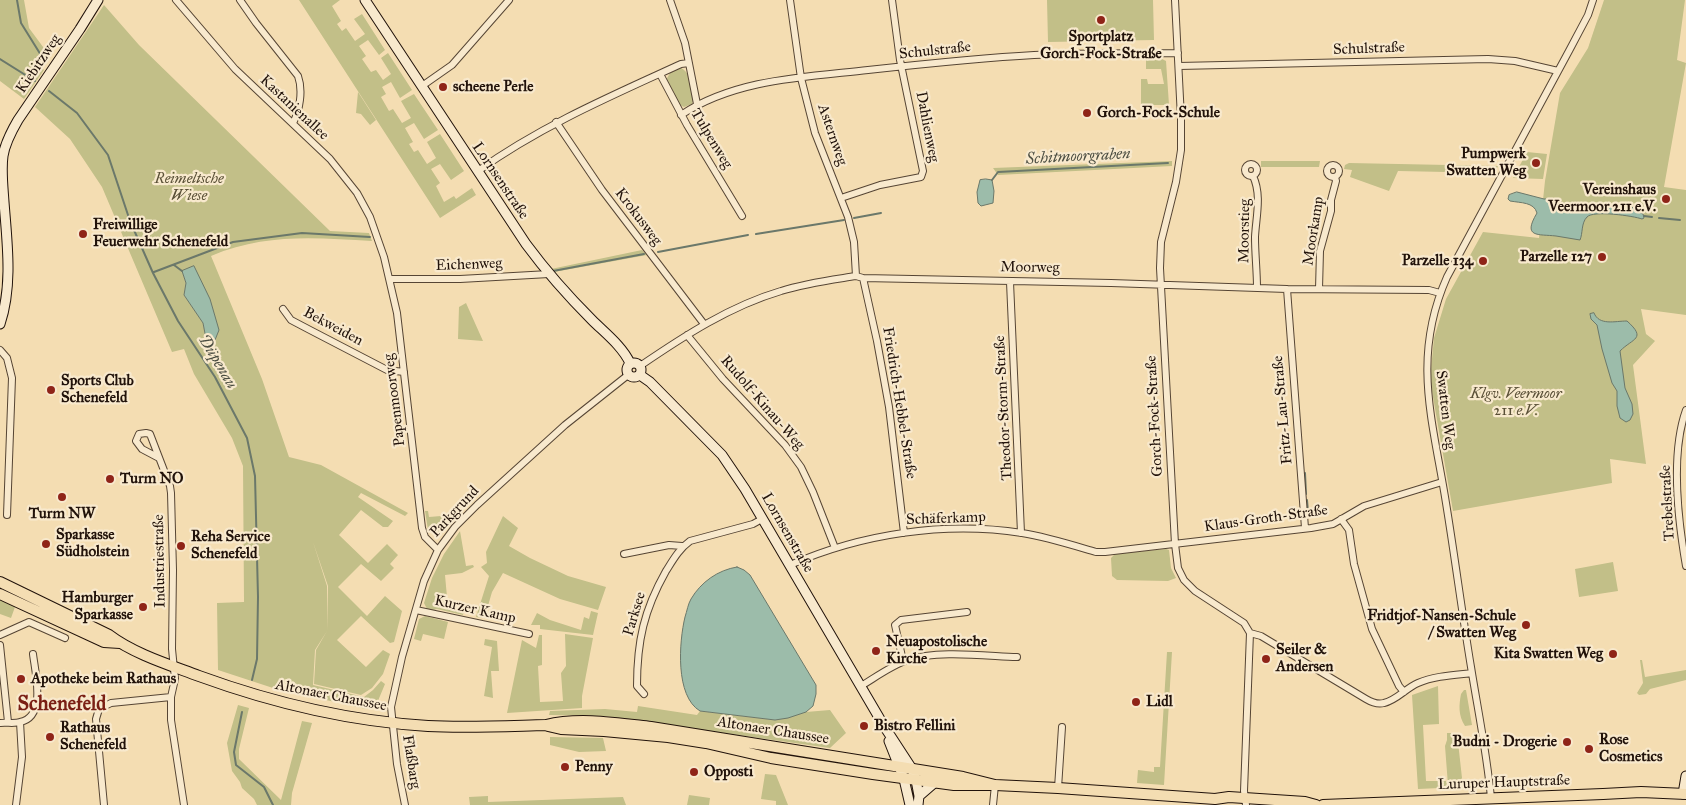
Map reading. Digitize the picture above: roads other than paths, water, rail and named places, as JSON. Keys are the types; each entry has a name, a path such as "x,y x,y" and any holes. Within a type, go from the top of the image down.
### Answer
{"main road":[{"name":"Altonaer Chaussee","path":"0,582 109,635 121,643 174,666 243,692 327,714 392,723 442,726 546,725 562,721 651,727 963,777 995,785"},
{"name":"Altonaer Chaussee","path":"0,594 104,642 121,643"},
{"name":"Altonaer Chaussee","path":"546,725 561,729 626,732 688,740 771,758 934,783 962,786 995,785 1058,788 1215,799 1230,797 1246,802"},
{"name":"Luruper Hauptstraße","path":"1323,805 1641,792 1685,794"},
{"name":"Altonaer Chaussee","path":"1215,799 1228,805"},
{"path":"1246,802 1304,802 1316,805"}],"street":[{"name":"Kiebitzweg","path":"0,324 7,293 7,247 2,172 5,146 18,120 98,0"},
{"name":"Kastanienallee","path":"176,0 235,69 293,123 347,179 370,217 380,244"},
{"path":"240,0 253,20 298,76 301,84 300,96 297,114 293,123"},
{"name":"Lornsenstraße","path":"365,0 526,244 549,274 628,357 630,363"},
{"path":"422,86 452,65 509,0"},
{"path":"670,0 685,43 698,104"},
{"name":"Asternweg","path":"790,0 801,78 815,133 841,198 851,229 860,277"},
{"name":"Dahlienweg","path":"841,198 880,186 921,177 923,171 902,67 892,0"},
{"name":"Gorch-Fock-Straße","path":"1176,0 1181,150 1176,182 1161,242 1160,284 1175,544 1178,568 1188,585 1240,620 1250,633"},
{"name":"Swatten Weg","path":"1491,798 1427,384 1426,368 1430,330 1440,293 1447,277 1588,15 1593,0"},
{"name":"Schulstraße","path":"681,115 698,104 728,92 801,78 948,62 1036,55 1178,53"},
{"name":"Schulstraße","path":"1179,66 1488,59 1516,61 1558,71"},
{"path":"478,171 519,143 556,122 682,64 689,63"},
{"name":"Tulpenweg","path":"660,74 681,115 742,216"},
{"name":"Krokusweg","path":"556,122 602,190 704,324"},
{"name":"Moorstieg","path":"1254,176 1258,185 1255,234 1257,288"},
{"name":"Moorkamp","path":"1319,290 1320,251 1331,211 1335,177"},
{"name":"Papenmoorweg","path":"380,244 397,313 422,528 425,537 438,550"},
{"name":"Eichenweg","path":"390,279 460,279 549,274"},
{"name":"Moorweg","path":"640,370 704,324 748,303 799,286 860,277 1160,284 1287,290 1429,290 1440,293"},
{"name":"Friedrich-Hebbel-Straße","path":"860,277 877,341 890,407 904,533"},
{"name":"Theodor-Storm-Straße","path":"1010,282 1021,533"},
{"name":"Fritz-Lau-Straße","path":"1287,290 1305,528"},
{"name":"Bekweiden","path":"282,309 291,320 387,370 404,372"},
{"name":"Rudolf-Kinau-Weg","path":"687,335 723,379 785,444 801,467 835,548"},
{"path":"0,350 7,358 12,384 7,515"},
{"path":"0,361 10,367"},
{"path":"630,363 637,363 640,370 633,377 628,374 627,368 630,363"},
{"name":"Lornsenstraße","path":"640,370 722,455 745,489 884,726 912,769 916,780 919,801"},
{"name":"Parkgrund","path":"392,723 391,707 398,671 424,581 438,550 455,527 477,505 565,425 628,374"},
{"name":"Trebelstraße","path":"1686,410 1678,452 1677,489 1686,566"},
{"name":"Industriestraße","path":"159,458 171,493 173,570 172,649 175,679 171,697 171,720 184,805"},
{"name":"Klaus-Groth-Straße","path":"1105,552 1328,525 1364,506 1442,482"},
{"path":"624,554 669,545 682,546 690,541 753,524 762,519"},
{"path":"1341,519 1348,530 1354,564 1372,629 1399,686 1404,692"},
{"name":"Schäferkamp","path":"790,565 855,542 904,533 959,529 998,530 1021,533 1096,552 1105,552"},
{"name":"Parksee","path":"644,694 637,686 638,646 641,633 655,592 682,546"},
{"name":"Kurzer Kamp","path":"416,610 529,634"},
{"path":"903,662 895,624 900,620 967,612"},
{"path":"0,634 29,622 65,638"},
{"path":"1246,802 1244,791 1250,633 1261,636 1373,702 1385,703 1418,683 1429,679 1472,673"},
{"path":"0,645 8,722"},
{"path":"0,723 20,722 31,716 38,696 33,654"},
{"path":"861,686 903,662 918,657 935,655 1017,657"},
{"path":"104,805 96,719 99,709 111,703 171,697"},
{"path":"16,805 22,758 20,722"},
{"name":"Flaßbarg","path":"392,723 405,805"},
{"name":"Lornsenstraße","path":"884,726 904,779 910,805"},
{"path":"1058,788 1062,727"},
{"path":"904,779 912,769"},
{"path":"1685,794 1686,776"},
{"path":"919,801 934,783"},
{"path":"992,805 995,785"}],"waterway":[{"path":"17,0 21,23 44,60"},
{"name":"Düpenau","path":"0,59 35,81"},
{"name":"Düpenau","path":"49,91 77,113 108,155 130,221 153,273 178,321 215,377 247,438 255,476 258,597 257,659 252,680"},
{"name":"Schitmoorgraben","path":"992,180 998,172 1168,163"},
{"name":"Schitmoorgraben","path":"854,218 881,213"},
{"path":"1644,216 1652,217"},
{"path":"1659,218 1680,220"},
{"name":"Schitmoorgraben","path":"756,234 844,220"},
{"name":"Schitmoorgraben","path":"154,272 233,242 302,233 370,237"},
{"name":"Schitmoorgraben","path":"658,252 748,235"},
{"name":"Schitmoorgraben","path":"553,271 644,254"},
{"path":"174,265 182,271"},
{"path":"1305,473 1306,494"},
{"path":"1307,500 1308,512"},
{"name":"Düpenau","path":"242,712 234,752 236,765 264,787 273,805"}],"place":[{"name":"Sportplatz Gorch-Fock-Straße","path":"1101,20"},
{"name":"scheene Perle","path":"443,87"},
{"name":"Gorch-Fock-Schule","path":"1087,113"},
{"name":"Pumpwerk Swatten Weg","path":"1536,163"},
{"name":"Vereinshaus Veermoor 211 e.V.","path":"1666,199"},
{"name":"Freiwillige Feuerwehr Schenefeld","path":"83,234"},
{"name":"Parzelle 127","path":"1602,257"},
{"name":"Parzelle 134","path":"1483,261"},
{"name":"Sports Club Schenefeld","path":"51,390"},
{"name":"Turm NO","path":"110,479"},
{"name":"Turm NW","path":"62,497"},
{"name":"Sparkasse Südholstein","path":"46,544"},
{"name":"Reha Service Schenefeld","path":"181,546"},
{"name":"Hamburger Sparkasse","path":"143,607"},
{"name":"Fridtjof-Nansen-Schule / Swatten Weg","path":"1526,625"},
{"name":"Neuapostolische Kirche","path":"876,651"},
{"name":"Kita Swatten Weg","path":"1613,654"},
{"name":"Seiler & Andersen","path":"1266,659"},
{"name":"Apotheke beim Rathaus","path":"21,679"},
{"name":"Lidl","path":"1136,702"},
{"name":"Bistro Fellini","path":"864,726"},
{"name":"Rathaus Schenefeld","path":"50,737"},
{"name":"Budni - Drogerie","path":"1567,742"},
{"name":"Rose Cosmetics","path":"1589,749"},
{"name":"Penny","path":"565,767"},
{"name":"Opposti","path":"694,772"}],"district":[{"name":"Schenefeld","path":"62,705"}],"park label":[{"name":"Reimeltsche Wiese","path":"189,188"},
{"name":"Klgv. Veermoor 211 e.V.","path":"1516,402"}]}
